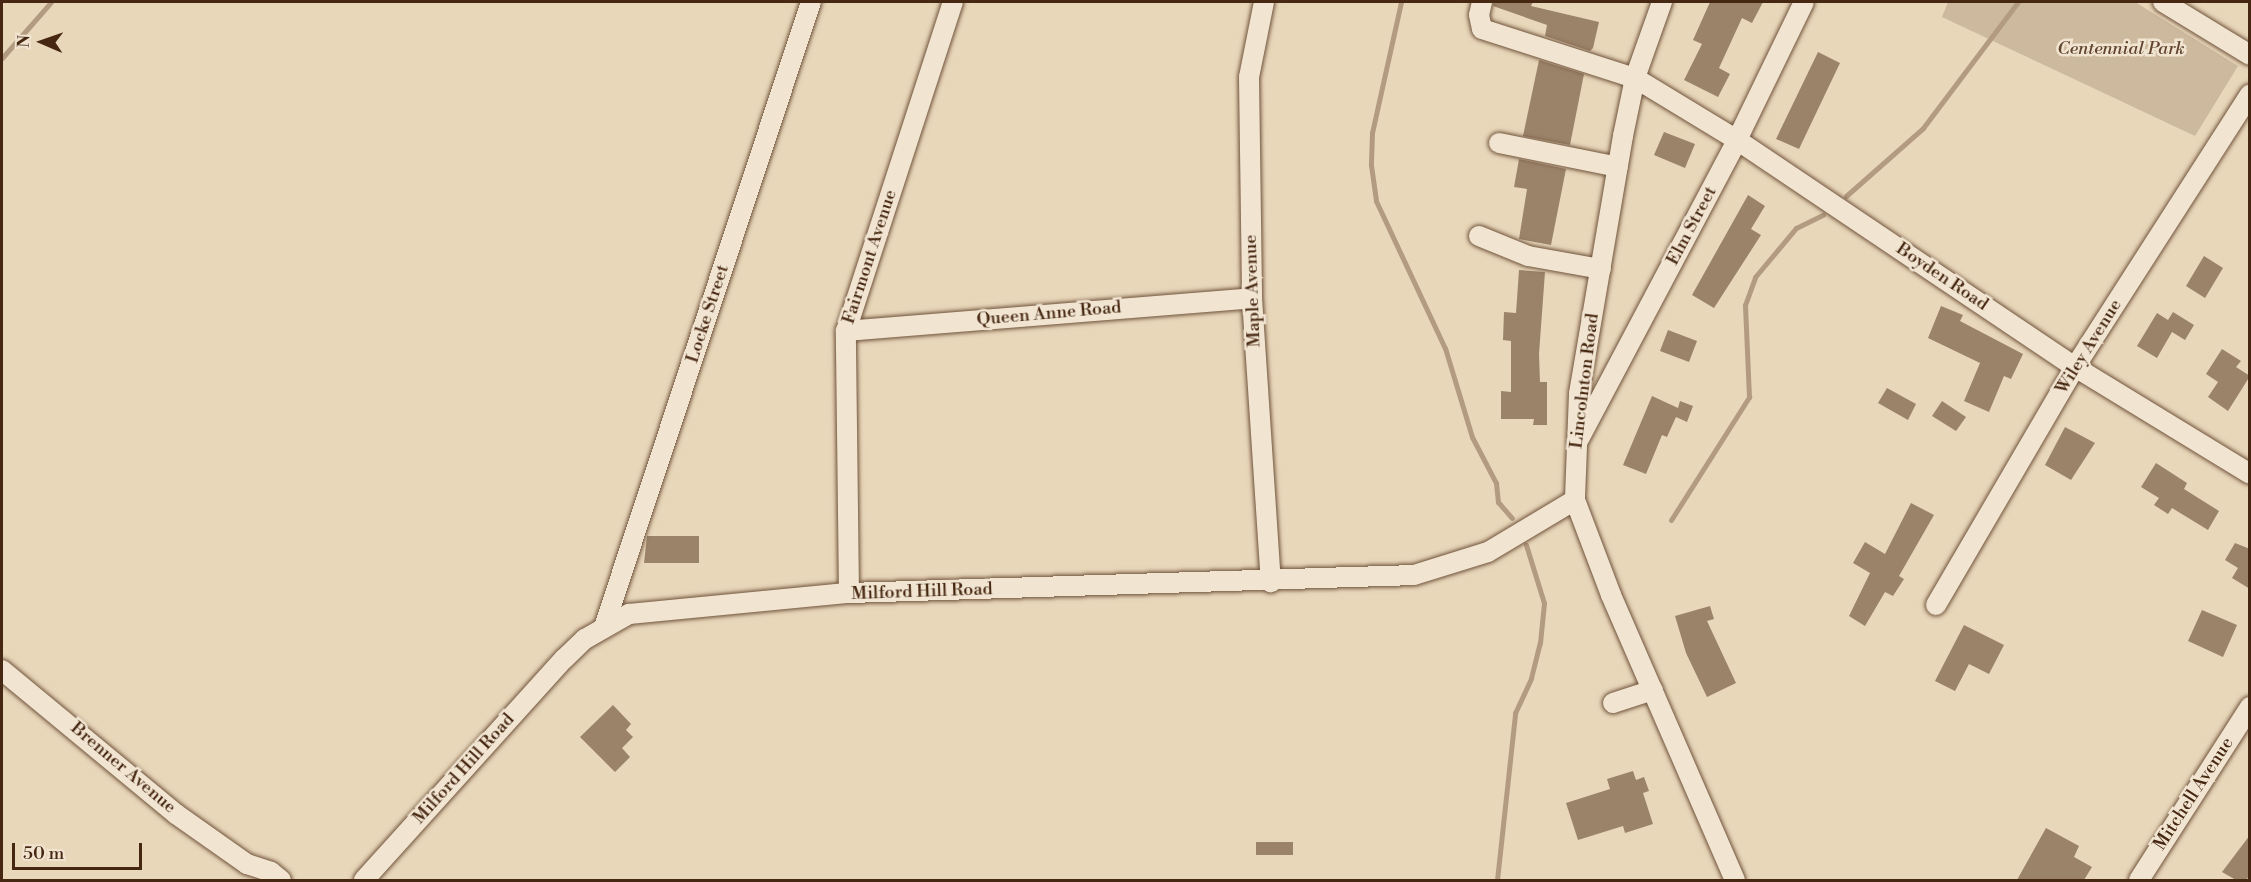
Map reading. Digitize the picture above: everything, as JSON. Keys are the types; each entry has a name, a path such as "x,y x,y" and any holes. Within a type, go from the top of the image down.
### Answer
{"street":[{"name":"Locke Street","path":"604,627 811,2"},
{"name":"Fairmont Avenue","path":"849,593 846,331 953,2"},
{"name":"Maple Avenue","path":"1264,2 1249,77 1252,298 1271,582"},
{"name":"Boyden Road","path":"1482,2 1479,15 1482,29 1494,35 1635,78 1737,140 2075,367 2250,474"},
{"name":"Lincolnton Road","path":"1662,2 1635,78 1618,167 1579,394 1575,448 1575,500 1607,586 1735,880"},
{"name":"Elm Street","path":"1575,448 1737,140 1804,2"},
{"path":"2163,2 2250,55"},
{"name":"Wiley Avenue","path":"1936,605 2075,367 2250,94"},
{"path":"1499,144 1618,167"},
{"path":"1479,236 1528,256 1601,269"},
{"name":"Queen Anne Road","path":"846,331 1252,298"},
{"name":"Milford Hill Road","path":"364,880 564,659 604,627 629,614 849,593 1271,582 1414,575 1488,552 1575,500"},
{"name":"Brenner Avenue","path":"2,669 176,814 251,872 272,872 281,880"},
{"path":"1613,703 1653,690"},
{"name":"Mitchell Avenue","path":"2139,880 2250,707"}],"green space":[{"name":"Centennial Park","path":"1948,2 2135,2 2238,66 2195,136 1942,17"}],"building":[{"path":"1494,2 1533,2 1531,6 1599,22 1593,48 1590,51 1545,36 1547,25 1493,6"},
{"path":"1710,2 1763,2 1752,23 1742,18 1719,68 1730,74 1718,97 1684,80 1702,44 1693,40"},
{"path":"1818,52 1840,63 1799,149 1776,139"},
{"path":"1539,60 1584,74 1570,145 1523,136"},
{"path":"1664,132 1695,144 1685,168 1654,155"},
{"path":"1519,159 1566,169 1551,245 1519,239 1527,189 1514,187"},
{"path":"1748,195 1765,206 1751,229 1761,235 1714,308 1692,295"},
{"path":"2204,256 2223,268 2205,298 2186,286"},
{"path":"1519,270 1545,272 1539,354 1540,382 1547,382 1547,425 1533,425 1534,419 1501,419 1501,391 1511,392 1511,341 1503,340 1504,312 1516,313"},
{"path":"1941,306 1963,315 1960,321 2023,354 2011,379 2004,376 1989,412 1964,401 1980,363 1928,338"},
{"path":"2173,312 2194,325 2185,340 2172,332 2157,358 2137,346 2157,313 2168,320"},
{"path":"1668,330 1697,341 1689,362 1660,351"},
{"path":"2222,349 2241,361 2236,367 2250,376 2228,411 2208,397 2218,382 2206,374"},
{"path":"1887,388 1916,404 1908,420 1878,403"},
{"path":"1652,396 1678,408 1680,401 1693,406 1687,422 1676,417 1667,437 1662,435 1646,474 1623,465"},
{"path":"1942,401 1966,417 1956,431 1932,416"},
{"path":"2065,427 2095,443 2071,480 2045,465"},
{"path":"2156,463 2187,483 2184,489 2219,511 2208,530 2172,508 2168,514 2154,505 2159,498 2141,487"},
{"path":"1911,503 1934,515 1899,576 1904,579 1893,596 1885,592 1865,626 1849,616 1870,573 1853,563 1865,542 1885,554"},
{"path":"647,536 699,536 699,563 644,563"},
{"path":"2235,543 2250,549 2250,589 2232,578 2238,568 2225,560"},
{"path":"1710,606 1714,619 1707,621 1736,683 1707,697 1686,653 1675,616"},
{"path":"2202,610 2237,625 2223,657 2188,641"},
{"path":"1964,625 2004,645 1989,674 1969,664 1955,691 1935,681"},
{"path":"613,705 631,724 626,730 633,737 622,748 630,757 615,772 580,737"},
{"path":"1633,771 1636,780 1644,777 1649,791 1643,793 1653,824 1625,833 1623,826 1578,840 1566,803 1610,789 1607,779"},
{"path":"2046,828 2079,846 2074,857 2092,867 2084,880 2017,880"},
{"path":"2250,835 2250,875 2246,880 2236,880 2222,872"},
{"path":"1256,842 1293,842 1293,855 1256,855"}],"waterway":[{"path":"2,58 51,2"},
{"path":"1401,2 1372,133 1371,165 1376,201 1445,348 1472,437 1496,483 1498,502 1512,518"},
{"path":"1846,196 1923,128 2018,2"},
{"path":"1671,520 1749,397 1745,305 1755,277 1796,228 1823,215"},
{"path":"1497,880 1515,713 1531,678 1540,643 1544,603 1526,545"}]}
